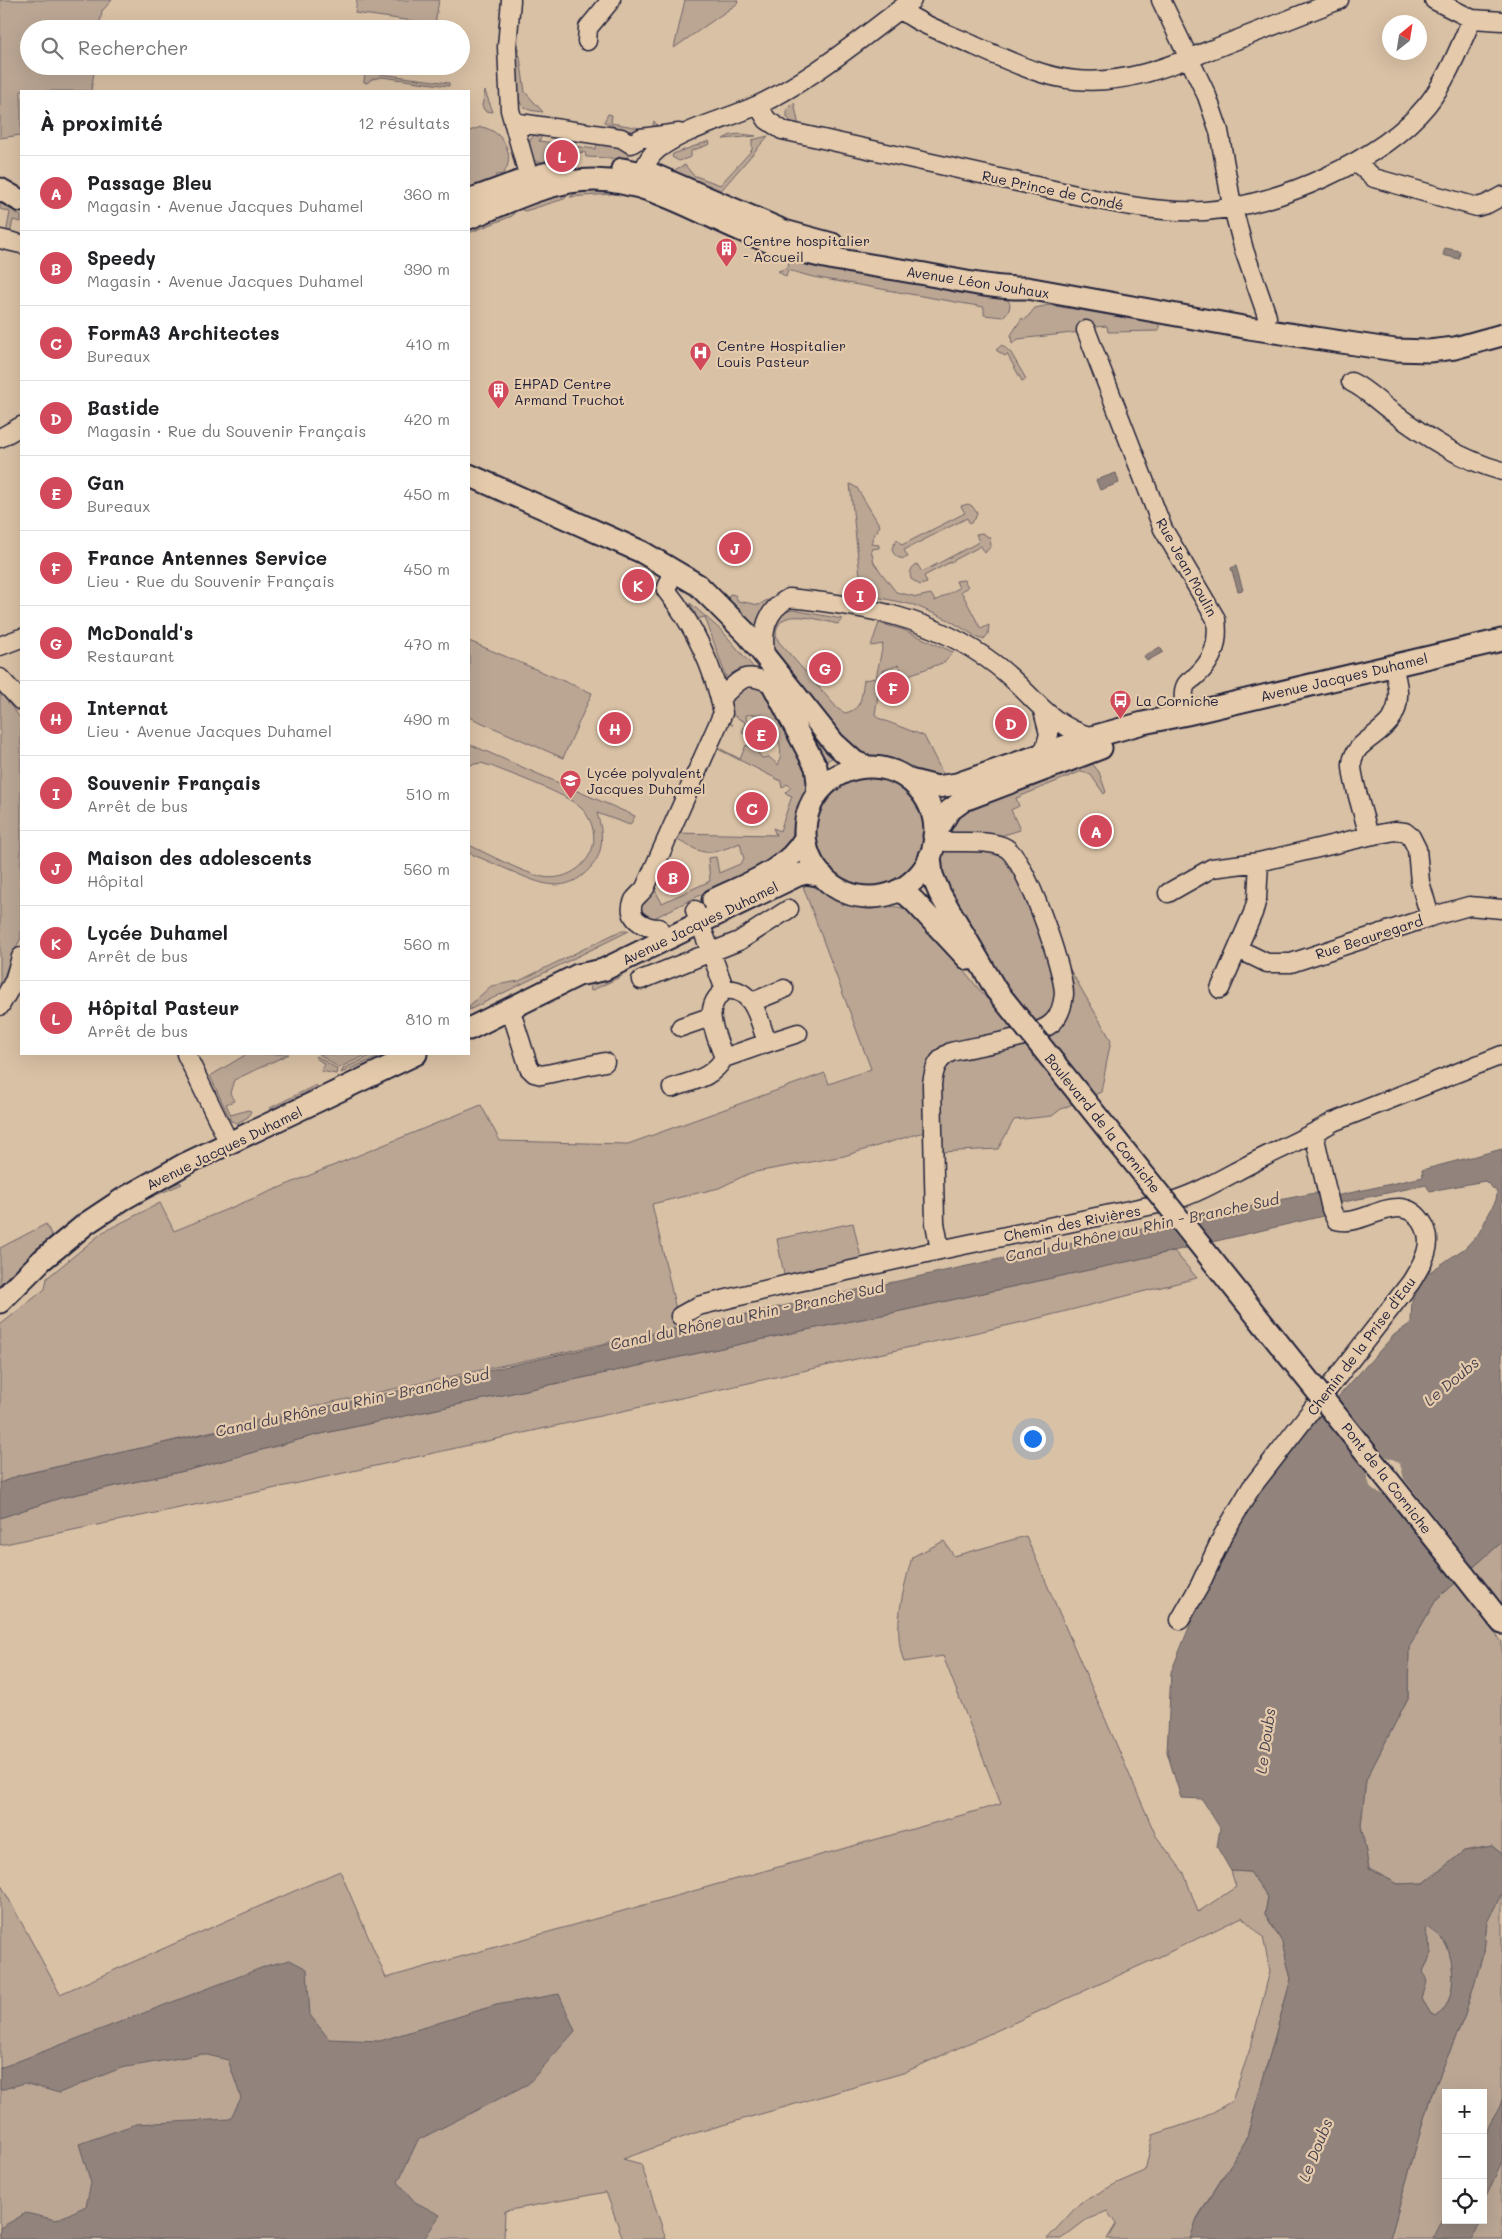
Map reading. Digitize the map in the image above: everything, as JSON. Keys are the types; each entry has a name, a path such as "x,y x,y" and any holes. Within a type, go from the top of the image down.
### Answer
{"main road":[{"name":"Avenue Léon Jouhaux","path":"470,217 531,185 574,181 611,181 642,175 768,242 798,251 948,278 1012,288 1027,288 1378,348 1414,351 1455,348 1502,336"},
{"path":"470,200 531,185"},
{"path":"0,189 20,200"},
{"path":"470,475 622,542 675,570 698,585 717,601 765,656 834,743 856,762 867,767"},
{"path":"470,486 640,563 670,580 721,620 758,661 773,684 816,767 817,794 807,818 805,838 811,858 822,876 835,886 857,895 874,896 897,891 918,875 933,844 930,808 924,796 909,780 886,769 867,767 851,770 837,776 817,794"},
{"name":"Avenue Jacques Duhamel","path":"909,780 931,786 950,785 1044,752 1143,734 1187,714 1502,640"},
{"name":"Avenue Jacques Duhamel","path":"933,844 949,811 964,800 1095,743"},
{"name":"Avenue Jacques Duhamel","path":"470,1028 578,975 603,970 698,916 784,863 800,848 805,838"},
{"name":"Boulevard de la Corniche","path":"933,844 932,875 940,894 993,986"},
{"name":"Avenue Jacques Duhamel","path":"578,975 597,958 659,928 698,916 798,875 806,873 822,876"},
{"name":"Boulevard de la Corniche","path":"897,891 906,894 920,906 993,986 1309,1380"},
{"name":"Avenue Jacques Duhamel","path":"0,1302 42,1260 105,1210 185,1164 414,1055"},
{"name":"Pont de la Corniche","path":"1309,1380 1502,1623"}],"street":[{"path":"511,0 508,63 513,122 531,185"},
{"path":"587,41 588,28 611,0"},
{"path":"1161,0 1207,96 1219,131 1233,206 1244,250 1266,310 1267,317 1264,330"},
{"path":"906,4 905,14 1015,63 1053,76 1074,80 1120,80 1161,70 1339,0"},
{"path":"1434,0 1472,19 1502,21"},
{"path":"642,175 650,156 657,150 687,132 758,104 794,86 906,4"},
{"name":"Rue Prince de Condé","path":"758,104 767,120 782,130 1142,209 1205,211 1258,201 1303,187 1356,162 1394,136 1418,116 1440,86 1472,19"},
{"path":"513,122 621,138 631,144 642,175"},
{"path":"631,144 641,138 687,132"},
{"path":"1356,162 1374,178 1477,207 1502,196"},
{"path":"0,239 20,244"},
{"name":"Rue Jean Moulin","path":"1086,330 1163,529 1216,619 1218,630 1215,651 1204,669 1188,682 1185,688 1187,714"},
{"path":"1351,382 1362,387 1400,417 1448,450 1474,462 1502,471"},
{"path":"0,438 20,427"},
{"path":"670,580 666,590 694,630 721,706"},
{"path":"765,656 763,638 767,620 773,611 789,598 878,611 899,616 932,627 965,644 998,666 1043,711 1067,728 1095,743"},
{"path":"0,646 20,638"},
{"path":"1368,836 1352,763 1358,750 1384,728 1396,712 1398,695 1393,665"},
{"path":"0,678 20,700"},
{"path":"721,706 736,682 742,678 759,679 773,684"},
{"name":"Avenue Jacques Duhamel","path":"659,928 648,928 637,922 633,914 634,902 645,888 721,706"},
{"path":"1043,711 1049,734 1044,752"},
{"path":"1168,893 1212,868 1258,862 1395,831 1405,832 1412,837 1417,848 1420,882 1430,917"},
{"path":"933,844 999,844 1014,854 1023,870 1058,959 1064,995 1059,1014 1046,1028 1003,1041 951,1052 945,1055 936,1066 932,1084 935,1223 940,1250"},
{"path":"1220,989 1253,913 1256,899 1258,862"},
{"name":"Rue Beauregard","path":"1238,949 1267,963 1291,963 1469,906 1502,910"},
{"path":"641,980 739,941 789,909"},
{"path":"698,916 725,990"},
{"path":"0,1006 14,981 20,960"},
{"path":"752,1002 784,989"},
{"path":"724,1058 710,1017 714,1000 725,990 740,992 752,1002 767,1043"},
{"path":"510,1008 529,1068 534,1073 542,1074 605,1062"},
{"path":"680,1027 710,1017"},
{"path":"672,1088 708,1076 724,1058 798,1033"},
{"path":"186,1055 230,1143"},
{"name":"Chemin des Rivières","path":"680,1316 698,1306 940,1250 1172,1202 1194,1195 1257,1160 1314,1134 1333,1122 1502,1055"},
{"name":"Chemin de la Prise d'Eau","path":"1180,1620 1200,1585 1223,1535 1251,1488 1389,1311 1425,1258 1428,1240 1426,1229 1421,1220 1408,1210 1381,1210 1344,1223 1336,1220 1329,1202 1314,1134"}],"shaded area":[{"path":"0,0 112,0 102,11 100,20 20,20 20,75 94,75 91,90 20,90 20,135 0,138"},
{"path":"357,0 439,0 436,20 406,20 355,13"},
{"path":"685,0 737,0 738,3 674,48"},
{"path":"516,29 525,92 543,112 525,108 519,98 516,68"},
{"path":"365,75 388,75 449,83 449,86 382,77 372,79 367,83 364,82"},
{"path":"485,91 493,112 485,111 482,106"},
{"path":"794,102 799,126 792,123 787,117 787,109"},
{"path":"608,114 612,115 611,123 652,130 638,132 604,122"},
{"path":"654,121 659,128 652,130"},
{"path":"481,127 496,133 506,145 509,159 503,174 496,175 496,183 470,194 470,131"},
{"path":"544,132 539,141 595,149 599,141 615,143 626,151 628,157 624,161 586,157 585,152 559,155 558,158 539,162 534,161 529,155 529,143 533,136"},
{"path":"731,135 756,136 723,139"},
{"path":"768,136 718,194 674,174 676,169 685,165 693,175 720,185 752,150 752,140"},
{"path":"709,141 710,144 691,151 691,157 679,161 672,157 673,154"},
{"path":"607,191 611,194 570,197 578,192"},
{"path":"572,192 564,199 525,211 522,210 520,203"},
{"path":"0,203 20,215 20,222 13,220 10,235 6,234 10,212 0,209"},
{"path":"512,206 514,213 512,216 470,233 470,223"},
{"path":"789,260 1006,297 1010,304 1009,310 1003,317 984,315 984,307 813,277 788,270 786,277 778,271 788,268"},
{"path":"1049,305 1159,323 1159,331 1108,332 1107,326 1081,328 1081,332 1018,339 1012,344 1011,335 1022,318 1025,320 1035,308"},
{"path":"1002,345 1011,353 1026,379 1022,381 1007,354 1005,356 996,350"},
{"path":"850,484 857,488 880,526 874,534 871,544 879,545 879,548 871,549 874,563 896,592 917,597 931,594 935,601 959,588 956,581 964,580 968,587 961,591 981,629 989,625 988,634 984,639 980,639 949,620 914,605 862,594"},
{"path":"968,504 977,513 975,519 970,524 967,518 904,550 908,557 900,558 894,553 892,548 897,539 902,545 965,513 961,506"},
{"path":"982,533 990,538 991,546 985,553 981,546 924,576 927,583 920,585 911,579 911,570 915,565 917,564 922,572 979,542 976,534"},
{"path":"730,594 735,595 738,601 759,605 767,600 775,601 758,631 728,598"},
{"path":"690,603 723,632 755,669 725,684 717,680 726,677 705,617 697,619"},
{"path":"793,610 842,619 838,624 805,617 788,618 778,626 776,634 779,642 838,709 845,713 858,705 864,680 876,678 883,644 871,646 879,623 904,630 953,652 945,662 903,677 899,665 882,671 875,714 878,718 924,736 945,778 925,776 898,760 871,756 845,741 771,645 772,625 785,612"},
{"path":"470,641 592,693 563,758 470,717"},
{"path":"779,683 839,754 825,762"},
{"path":"742,684 767,689 809,769 807,787 797,806 792,842 777,857 654,918 646,917 641,905 669,854 670,856 655,890 662,903 710,881 708,858 716,857 719,873 740,864 744,859 740,843 719,851 705,852 671,837 673,833 776,835 773,828 780,831 792,796 785,793 791,787 787,784 782,788 781,781 712,746 724,722 715,746 740,759 746,745 750,747 752,745 762,758 769,757 778,765 781,751 780,744 771,725 762,714 746,715 748,735 742,733 745,722 727,712"},
{"path":"0,692 20,718 20,940 12,955 0,988"},
{"path":"470,744 635,816 630,825 597,813 602,841 599,854 591,867 572,882 553,885 533,880 470,853 470,845 535,875 551,878 559,877 580,867 590,854 594,836 590,821 581,808 563,796 481,763 470,765"},
{"path":"1091,762 1099,772 1106,792 1104,794 1091,775 1082,771 1016,798 1019,806 1011,810 1020,830 997,837 948,838 947,833 960,813"},
{"path":"870,773 892,777 902,782 911,790 919,799 924,809 928,831 924,853 919,863 911,872 902,880 892,885 870,889 848,885 838,880 829,872 821,863 816,853 812,831 816,809 821,799 829,790 838,782 848,777"},
{"path":"945,847 991,847 1039,886 1069,968 1111,1040 1101,1092 1061,1109 1052,1116 1014,1120 998,1149 939,1152 939,1133 920,1133 844,1156 750,1173 719,1188 652,1204 680,1327 333,1402 20,1475 0,1483 0,1325 45,1289 47,1278 103,1232 160,1203 174,1231 481,1105 500,1141 628,1144 825,1073 829,1084 871,1069 801,881 812,885 836,901 856,907 902,908 911,913 933,934 986,998 1016,996 998,973 940,873 940,865"},
{"path":"620,931 629,931 470,1010 470,1005 491,986 519,981"},
{"path":"621,970 622,976 591,991 590,986"},
{"path":"245,1055 287,1055 234,1080 230,1093 234,1101 226,1104 231,1115 248,1110 251,1111 248,1117 237,1123 231,1121 210,1076"},
{"path":"320,1055 366,1055 339,1068"},
{"path":"372,1055 384,1055 341,1073 343,1069"},
{"path":"317,1056 337,1069 336,1074 321,1071 324,1064 315,1057"},
{"path":"316,1085 318,1087 269,1111 270,1108"},
{"path":"180,1182 182,1184 126,1208 124,1206"},
{"path":"853,1223 862,1262 785,1280 777,1239"},
{"path":"46,1224 52,1236 0,1284 0,1248"},
{"path":"1174,1251 1197,1278 1023,1322 267,1490 0,1545 0,1518 60,1498 189,1470 316,1435"},
{"path":"1026,1536 1156,1836 1184,1873 1198,1912 1236,1887 1231,1871 1250,1872 1268,1897 1265,1914 1282,1942 1291,1979 1246,2140 1197,2218 1191,2239 1107,2239 1116,2224 1107,2211 1086,2220 1061,2239 1047,2239 1080,2203 1117,2183 1145,2171 1153,2135 1201,2119 1232,2101 1251,2046 1270,1971 1263,1937 1242,1917 1159,1957 903,2073 695,2133 623,2159 641,2164 666,2239 623,2239 606,2192 505,2211 504,2239 0,2239 0,1883 60,1994 340,1871 386,1978 1001,1804 943,1656 904,1662 899,1636 900,1610 912,1557 944,1541 954,1556"},
{"path":"1502,1542 1502,1611 1487,1624 1502,1642 1502,1854 1492,1846 1464,1851 1424,1883 1398,1884 1369,1869 1361,1825 1366,1780 1408,1698 1409,1647 1436,1600"},
{"path":"1502,1893 1502,2239 1390,2239 1429,2101 1465,2015 1484,1951 1487,1922"},
{"path":"1427,1927 1444,1940 1449,1951 1453,1971 1451,1993 1448,2002 1436,2016 1431,2014 1422,1999 1426,1982 1423,1971 1432,1953 1425,1930"}],"water":[{"path":"1445,248 1460,251 1459,259 1443,255"},
{"path":"1116,473 1119,483 1100,490 1096,480"},
{"path":"1236,566 1243,590 1238,591 1231,568"},
{"path":"1160,647 1163,652 1147,661 1144,656"},
{"path":"1502,1149 1502,1542 1436,1600 1409,1647 1408,1698 1366,1780 1361,1825 1369,1869 1398,1884 1424,1883 1464,1851 1492,1846 1502,1854 1502,1893 1487,1922 1484,1951 1465,2015 1429,2101 1390,2239 1190,2239 1196,2221 1246,2140 1291,1979 1282,1942 1265,1914 1268,1897 1250,1872 1231,1871 1217,1847 1220,1828 1202,1799 1181,1798 1167,1752 1171,1672 1214,1566 1256,1495 1280,1461 1394,1335 1411,1323 1412,1300 1427,1274 1465,1248 1479,1233 1496,1200 1497,1192 1485,1181 1430,1191 1426,1185 1334,1204 1321,1207 1323,1216 1135,1260 316,1435 189,1470 60,1498 0,1518 0,1483 20,1475 544,1358 1188,1218 1315,1193 1322,1199 1423,1177 1422,1170","holes":["1427,1927 1445,1943 1449,1951 1453,1971 1451,1993 1448,2002 1436,2016 1431,2014 1422,1999 1427,1982 1423,1971 1432,1953 1425,1930"]},
{"path":"290,1960 307,1969 310,2015 329,2039 380,2041 496,2005 559,1994 575,2031 528,2084 418,2140 398,2182 415,2202 440,2215 424,2239 0,2239 0,2228 26,2213 56,2220 86,2206 91,2183 79,2144 136,2124 230,2119 241,2098 228,2060 203,2054 121,2068 59,2093 25,2083 0,2090 0,2068 269,1965"},
{"path":"1502,2099 1502,2161 1487,2195 1487,2131 1500,2107"},
{"path":"1442,2221 1442,2224 1480,2224 1471,2239 1433,2239"}],"pier":[{"path":"1192,1215 1215,1244 1188,1250 1164,1221"},
{"path":"1336,1395 1386,1457 1400,1464 1404,1479 1475,1569 1457,1585 1384,1494 1374,1491 1370,1486 1366,1472 1319,1414"}],"place":[{"name":"Hôpital Pasteur","path":"562,156"},
{"name":"Centre hospitalier - Accueil","path":"727,267"},
{"name":"Centre Hospitalier Louis Pasteur","path":"701,372"},
{"name":"EHPAD Centre Armand Truchot","path":"498,410"},
{"name":"Maison des adolescents","path":"735,548"},
{"name":"Lycée Duhamel","path":"638,585"},
{"name":"Souvenir Français","path":"860,595"},
{"name":"McDonald's","path":"825,668"},
{"name":"France Antennes Service","path":"893,688"},
{"name":"La Corniche","path":"1120,719"},
{"name":"Bastide","path":"1011,723"},
{"name":"Internat","path":"615,728"},
{"name":"Gan","path":"761,734"},
{"name":"Lycée polyvalent Jacques Duhamel","path":"571,799"},
{"name":"FormA3 Architectes","path":"752,808"},
{"name":"Passage Bleu","path":"1096,831"},
{"name":"Speedy","path":"673,877"}],"water label":[{"name":"Canal du Rhône au Rhin - Branche Sud","path":"1142,1227"},
{"name":"Canal du Rhône au Rhin - Branche Sud","path":"747,1315"},
{"name":"Le Doubs","path":"1451,1381"},
{"name":"Canal du Rhône au Rhin - Branche Sud","path":"352,1402"},
{"name":"Le Doubs","path":"1265,1741"},
{"name":"Le Doubs","path":"1315,2150"}]}
